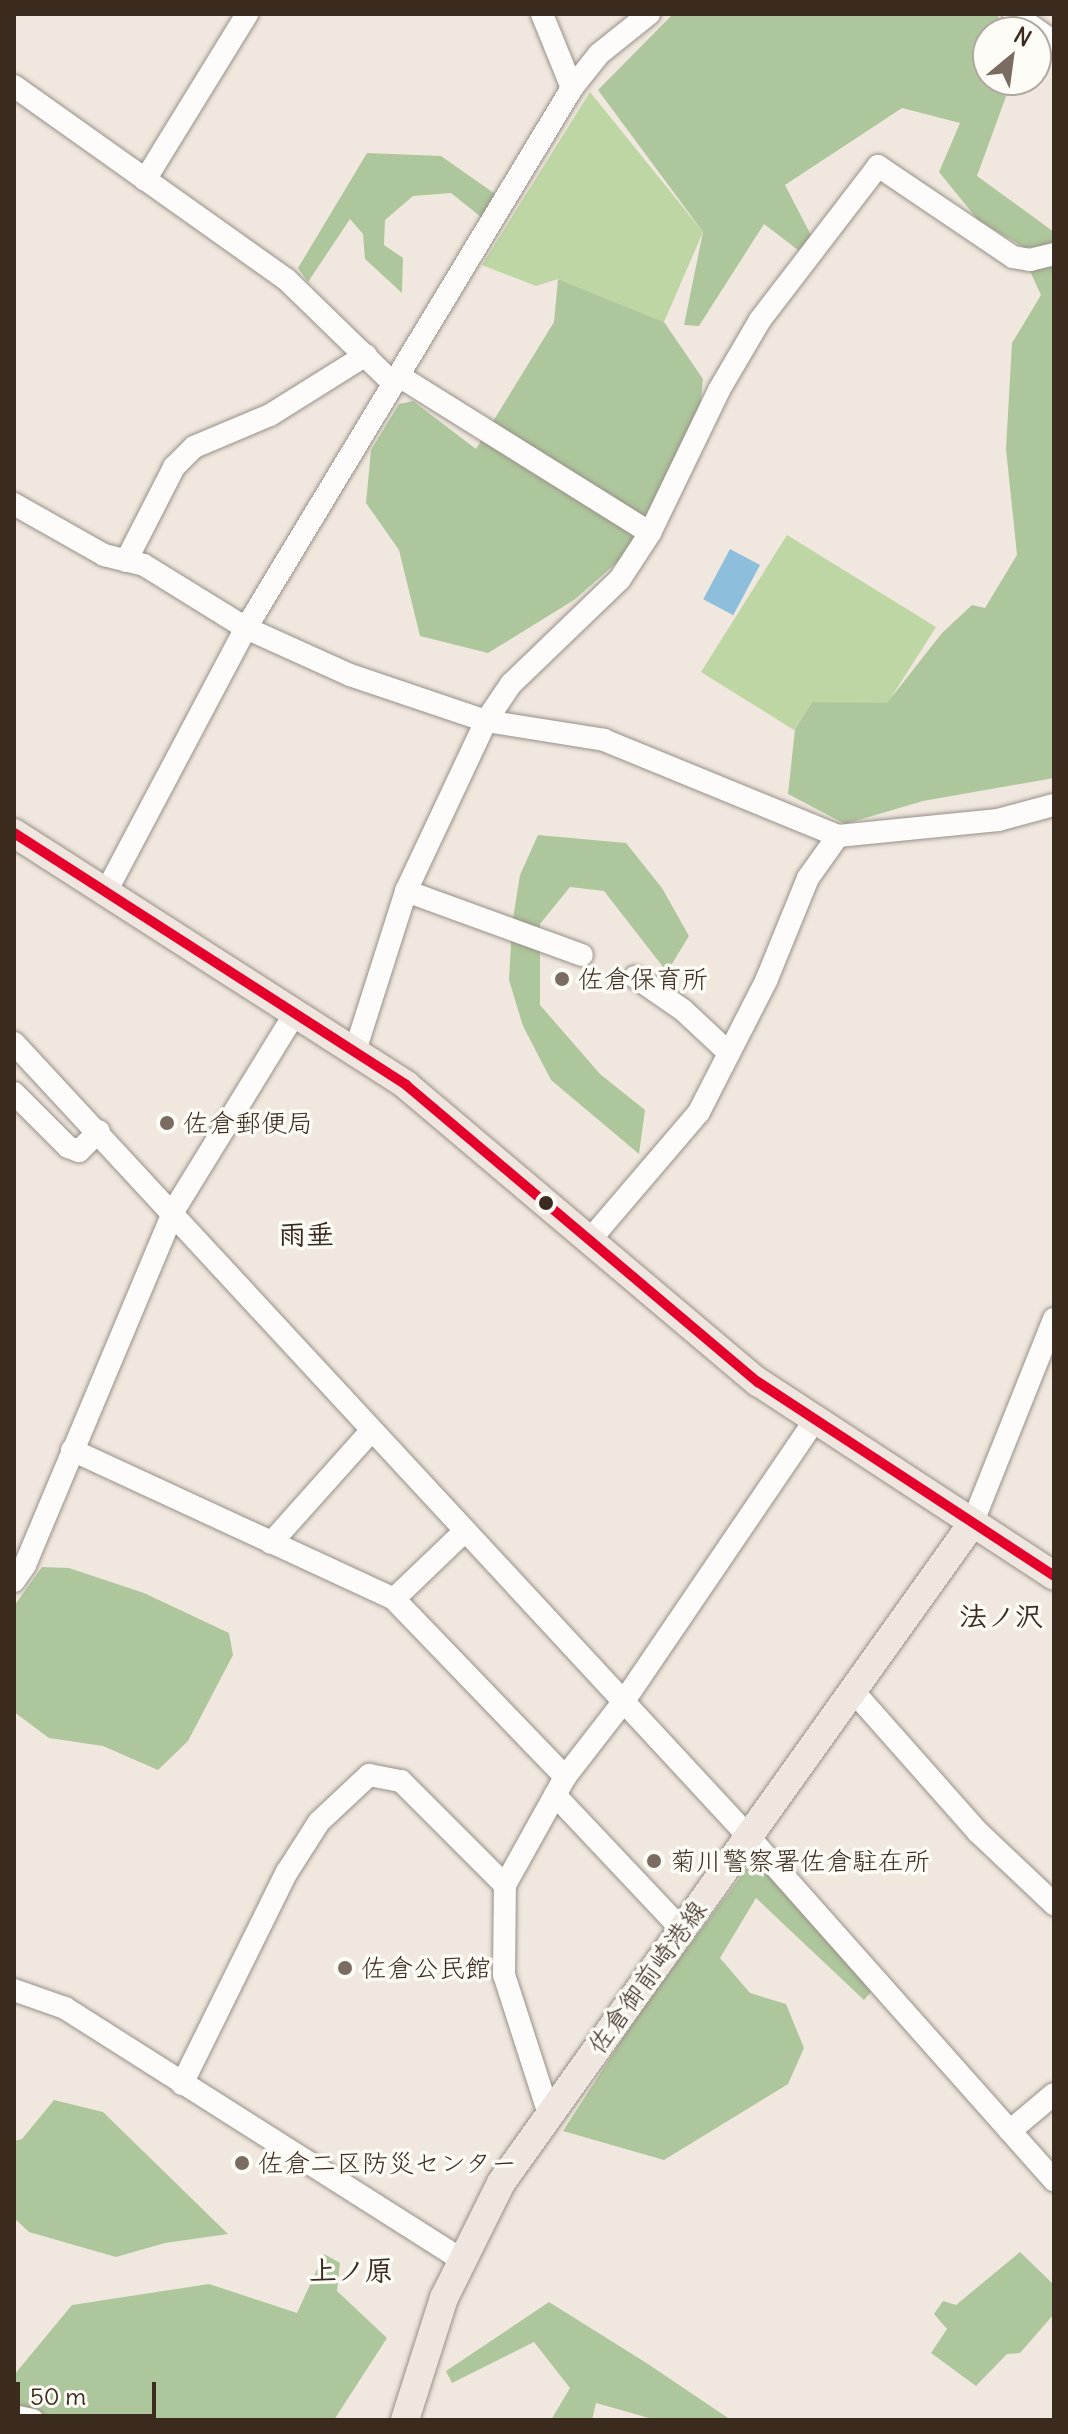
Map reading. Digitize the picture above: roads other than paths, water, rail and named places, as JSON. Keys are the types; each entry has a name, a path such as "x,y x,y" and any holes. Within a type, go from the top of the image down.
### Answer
{"main road":[{"path":"14,833 406,1085 697,1334 814,1421 1054,1576"},
{"name":"佐倉御前崎港線","path":"405,2420 422,2354 460,2259 548,2111 750,1838 972,1524"}],"street":[{"path":"145,180 247,14"},
{"path":"542,14 572,88"},
{"path":"106,892 246,628 572,88 599,54 649,14"},
{"path":"1014,14 1054,42"},
{"path":"14,86 287,280 396,380 650,533"},
{"path":"355,1051 406,891 486,721 511,684 620,579 650,533 719,390 760,320 878,166 1013,257 1030,260 1054,254"},
{"path":"126,561 174,467 194,447 270,415 366,355"},
{"path":"16,510 104,555 144,565 246,628 350,675 486,721 604,740 838,836 998,820 1054,805"},
{"path":"589,1241 699,1112 766,981 808,878 838,836"},
{"path":"406,891 481,915 526,939 582,955"},
{"path":"635,977 683,1010 729,1053"},
{"path":"14,1581 174,1210 296,1012"},
{"path":"14,1043 174,1210 371,1431 750,1838 1054,2180"},
{"path":"14,1093 68,1147 79,1151 99,1131"},
{"path":"972,1524 1054,1319"},
{"path":"548,2111 504,1975 505,1885 560,1786 624,1701 814,1421"},
{"path":"271,1543 371,1431"},
{"path":"72,1450 394,1599 560,1786 682,1930"},
{"path":"394,1599 465,1531"},
{"path":"854,1692 978,1832 1054,1904"},
{"path":"182,2084 287,1872 319,1822 369,1775 401,1781 505,1885"},
{"path":"14,1990 65,2008 460,2259"},
{"path":"1010,2131 1054,2094"},
{"path":"14,2416 33,2420"}],"water":[{"path":"730,549 760,565 733,615 703,599"}],"place":[{"name":"佐倉保育所","path":"562,979"},
{"name":"佐倉郵便局","path":"167,1123"},
{"name":"菊川警察署佐倉駐在所","path":"654,1861"},
{"name":"佐倉公民館","path":"345,1968"},
{"name":"佐倉二区防災センター","path":"242,2163"}],"district":[{"name":"雨垂","path":"306,1234"},
{"name":"法ノ沢","path":"1001,1616"},
{"name":"上ノ原","path":"351,2270"}]}
